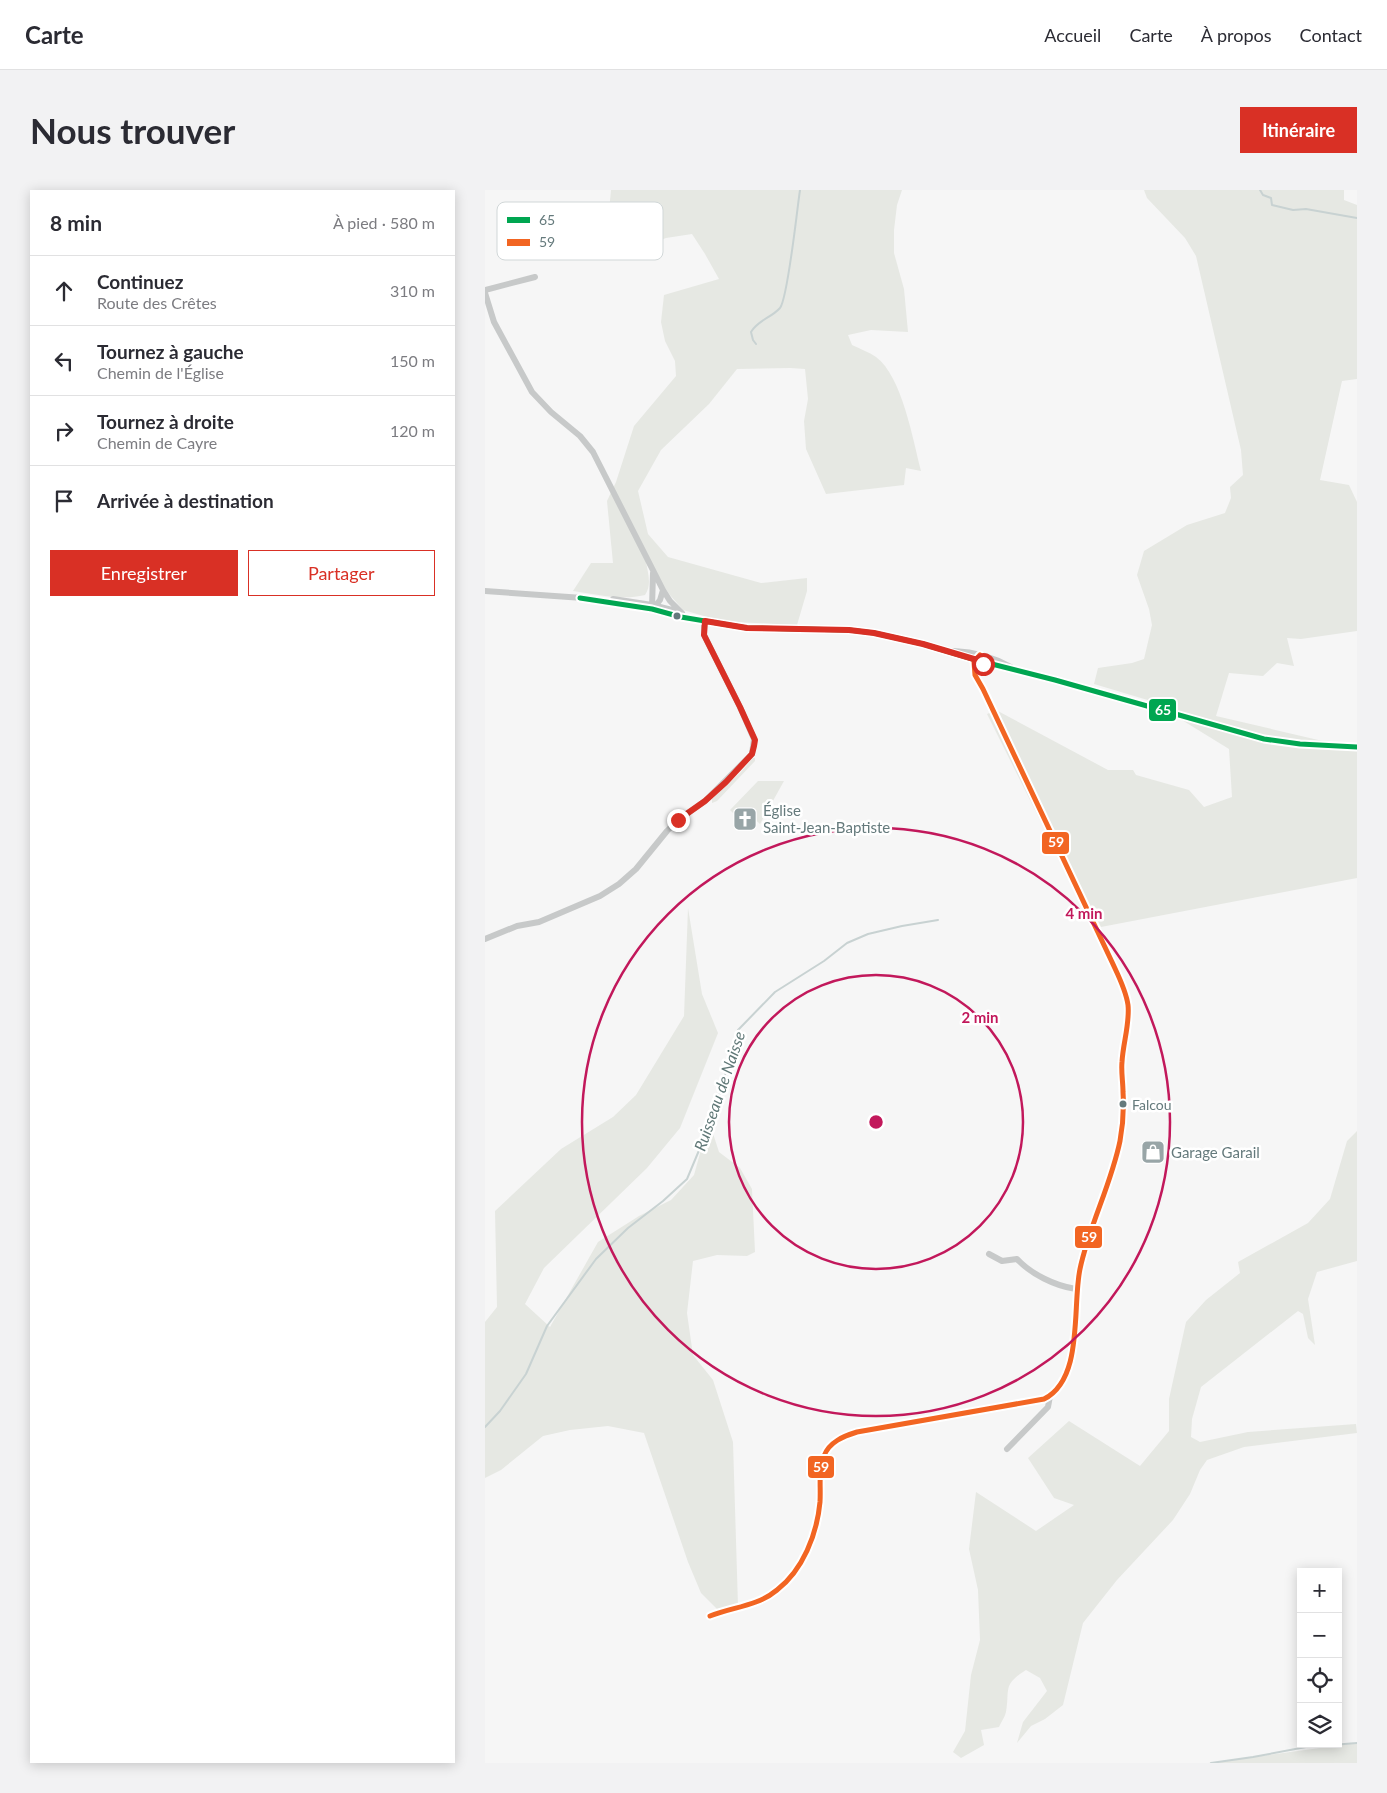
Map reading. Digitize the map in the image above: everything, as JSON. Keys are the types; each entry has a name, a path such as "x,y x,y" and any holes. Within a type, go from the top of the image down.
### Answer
{"street":[{"path":"535,277 485,291 495,322 523,377 537,398 580,436 597,457 663,590 670,601 681,612"},
{"path":"652,569 653,607"},
{"path":"638,602 647,599 653,590"},
{"path":"653,607 660,600 663,590"},
{"path":"485,591 580,598 653,607 681,612 705,621"},
{"path":"580,598 602,598 638,602 705,621 747,628 849,630 874,633 978,658 999,661 1019,670"},
{"path":"485,939 517,926 539,922 600,896 619,884 636,869 667,831 719,788 746,762 754,750 755,740 704,635 705,621"},
{"path":"978,658 984,662 1019,670 1263,739 1300,744 1357,747"},
{"path":"710,1616 743,1607 765,1598 775,1592 792,1576 804,1555 818,1517 823,1456 840,1438 857,1432 1036,1402 1050,1396 1060,1385 1071,1358 1076,1289 1083,1256 1108,1185 1119,1142 1123,1116 1122,1062 1128,1006 1125,993 1112,962 975,675 973,667 978,658"},
{"path":"979,680 980,669 984,662"},
{"path":"989,1254 1002,1261 1017,1258 1028,1270 1068,1288 1076,1289"},
{"path":"1007,1449 1048,1407 1050,1396"}],"shaded area":[{"path":"611,190 902,190 897,205 894,253 904,289 908,332 871,330 848,335 852,345 876,357 893,378 900,393 910,426 921,471 906,468 904,485 826,494 806,449 804,421 808,399 805,369 737,369 709,404 661,450 638,491 648,534 668,557 761,583 807,578 807,591 797,625 735,622 683,610 646,562 649,583 645,595 618,597 573,591 591,563 613,563 607,501 616,482 634,426 676,376 675,361 665,341 661,322 664,295 719,279 692,234 663,239 663,202 610,202"},
{"path":"1144,190 1344,190 1344,200 1357,205 1357,379 1342,381 1320,480 1349,485 1357,502 1357,631 1301,639 1287,638 1294,666 1277,663 1263,676 1229,673 1216,716 1357,749 1357,878 1101,927 1064,855 1057,854 987,714 996,710 1108,770 1133,770 1136,775 1189,790 1204,807 1232,797 1229,749 1151,701 1094,684 1098,668 1132,663 1144,659 1152,625 1149,609 1137,575 1144,551 1187,525 1225,513 1231,498 1230,487 1243,475 1241,450 1196,256 1185,238 1147,198"},
{"path":"755,758 755,761 717,801 712,803 712,799"},
{"path":"758,781 784,781 760,824 748,813 738,818 730,810"},
{"path":"688,908 702,994 718,1033 680,1128 647,1168 544,1268 525,1304 550,1327 598,1242 639,1216 671,1200 694,1175 709,1121 719,1152 740,1168 752,1189 755,1252 747,1256 717,1255 693,1261 687,1313 693,1355 713,1380 733,1442 738,1606 718,1610 701,1593 688,1562 644,1433 608,1426 570,1430 543,1436 501,1470 485,1478 485,1322 497,1307 495,1211 561,1149 613,1117 636,1095 684,1016"},
{"path":"1357,1131 1357,1261 1317,1272 1308,1299 1315,1345 1308,1338 1303,1314 1298,1311 1201,1387 1192,1419 1191,1437 1200,1442 1248,1432 1356,1424 1357,1433 1244,1447 1207,1460 1200,1470 1190,1494 1173,1520 1117,1580 1083,1623 1063,1705 1045,1719 1031,1726 1017,1743 1023,1722 1047,1691 1040,1678 1026,1670 1018,1675 1010,1684 1005,1716 999,1727 981,1730 984,1745 961,1758 953,1752 965,1731 971,1675 980,1640 978,1590 969,1549 976,1492 1036,1531 1074,1505 1054,1498 1028,1458 1069,1421 1140,1466 1169,1431 1169,1399 1186,1322 1206,1300 1240,1273 1238,1262 1308,1223 1330,1199 1347,1141"},
{"path":"1357,1743 1357,1763 1208,1763 1320,1748 1342,1748 1342,1745"}],"waterway":[{"path":"756,344 751,332 757,325 780,308 783,301 800,190"},
{"path":"1260,190 1263,195 1271,198 1272,205 1293,210 1306,209 1357,218"},
{"name":"Ruisseau de Naisse","path":"485,1427 500,1411 526,1374 547,1326 596,1259 628,1228 663,1201 687,1179 713,1117 738,1030 775,992 824,961 847,943 868,934 938,920"},
{"path":"1211,1763 1306,1747 1357,1743"}],"transit line":[{"name":"65","path":"580,598 652,609 681,617 747,628 849,630 874,633 923,644 1264,739 1300,744 1357,747"},
{"name":"59","path":"710,1616 762,1600 777,1590 794,1572 807,1550 816,1526 820,1502 822,1461 826,1451 837,1440 857,1432 1044,1399 1057,1389 1071,1359 1080,1269 1111,1174 1123,1123 1122,1066 1128,1005 1124,988 1117,972 975,675 974,662 980,655"}],"place":[{"name":"Église Saint-Jean-Baptiste","path":"745,819"},
{"name":"Falcou","path":"1123,1104"},
{"name":"Garage Garail","path":"1153,1152"}],"route":[{"path":"678,820 705,801 726,782 746,762 754,750 755,740 704,635 703,624 705,621 747,628 827,629 874,633 947,650 984,662 983,664"}]}
